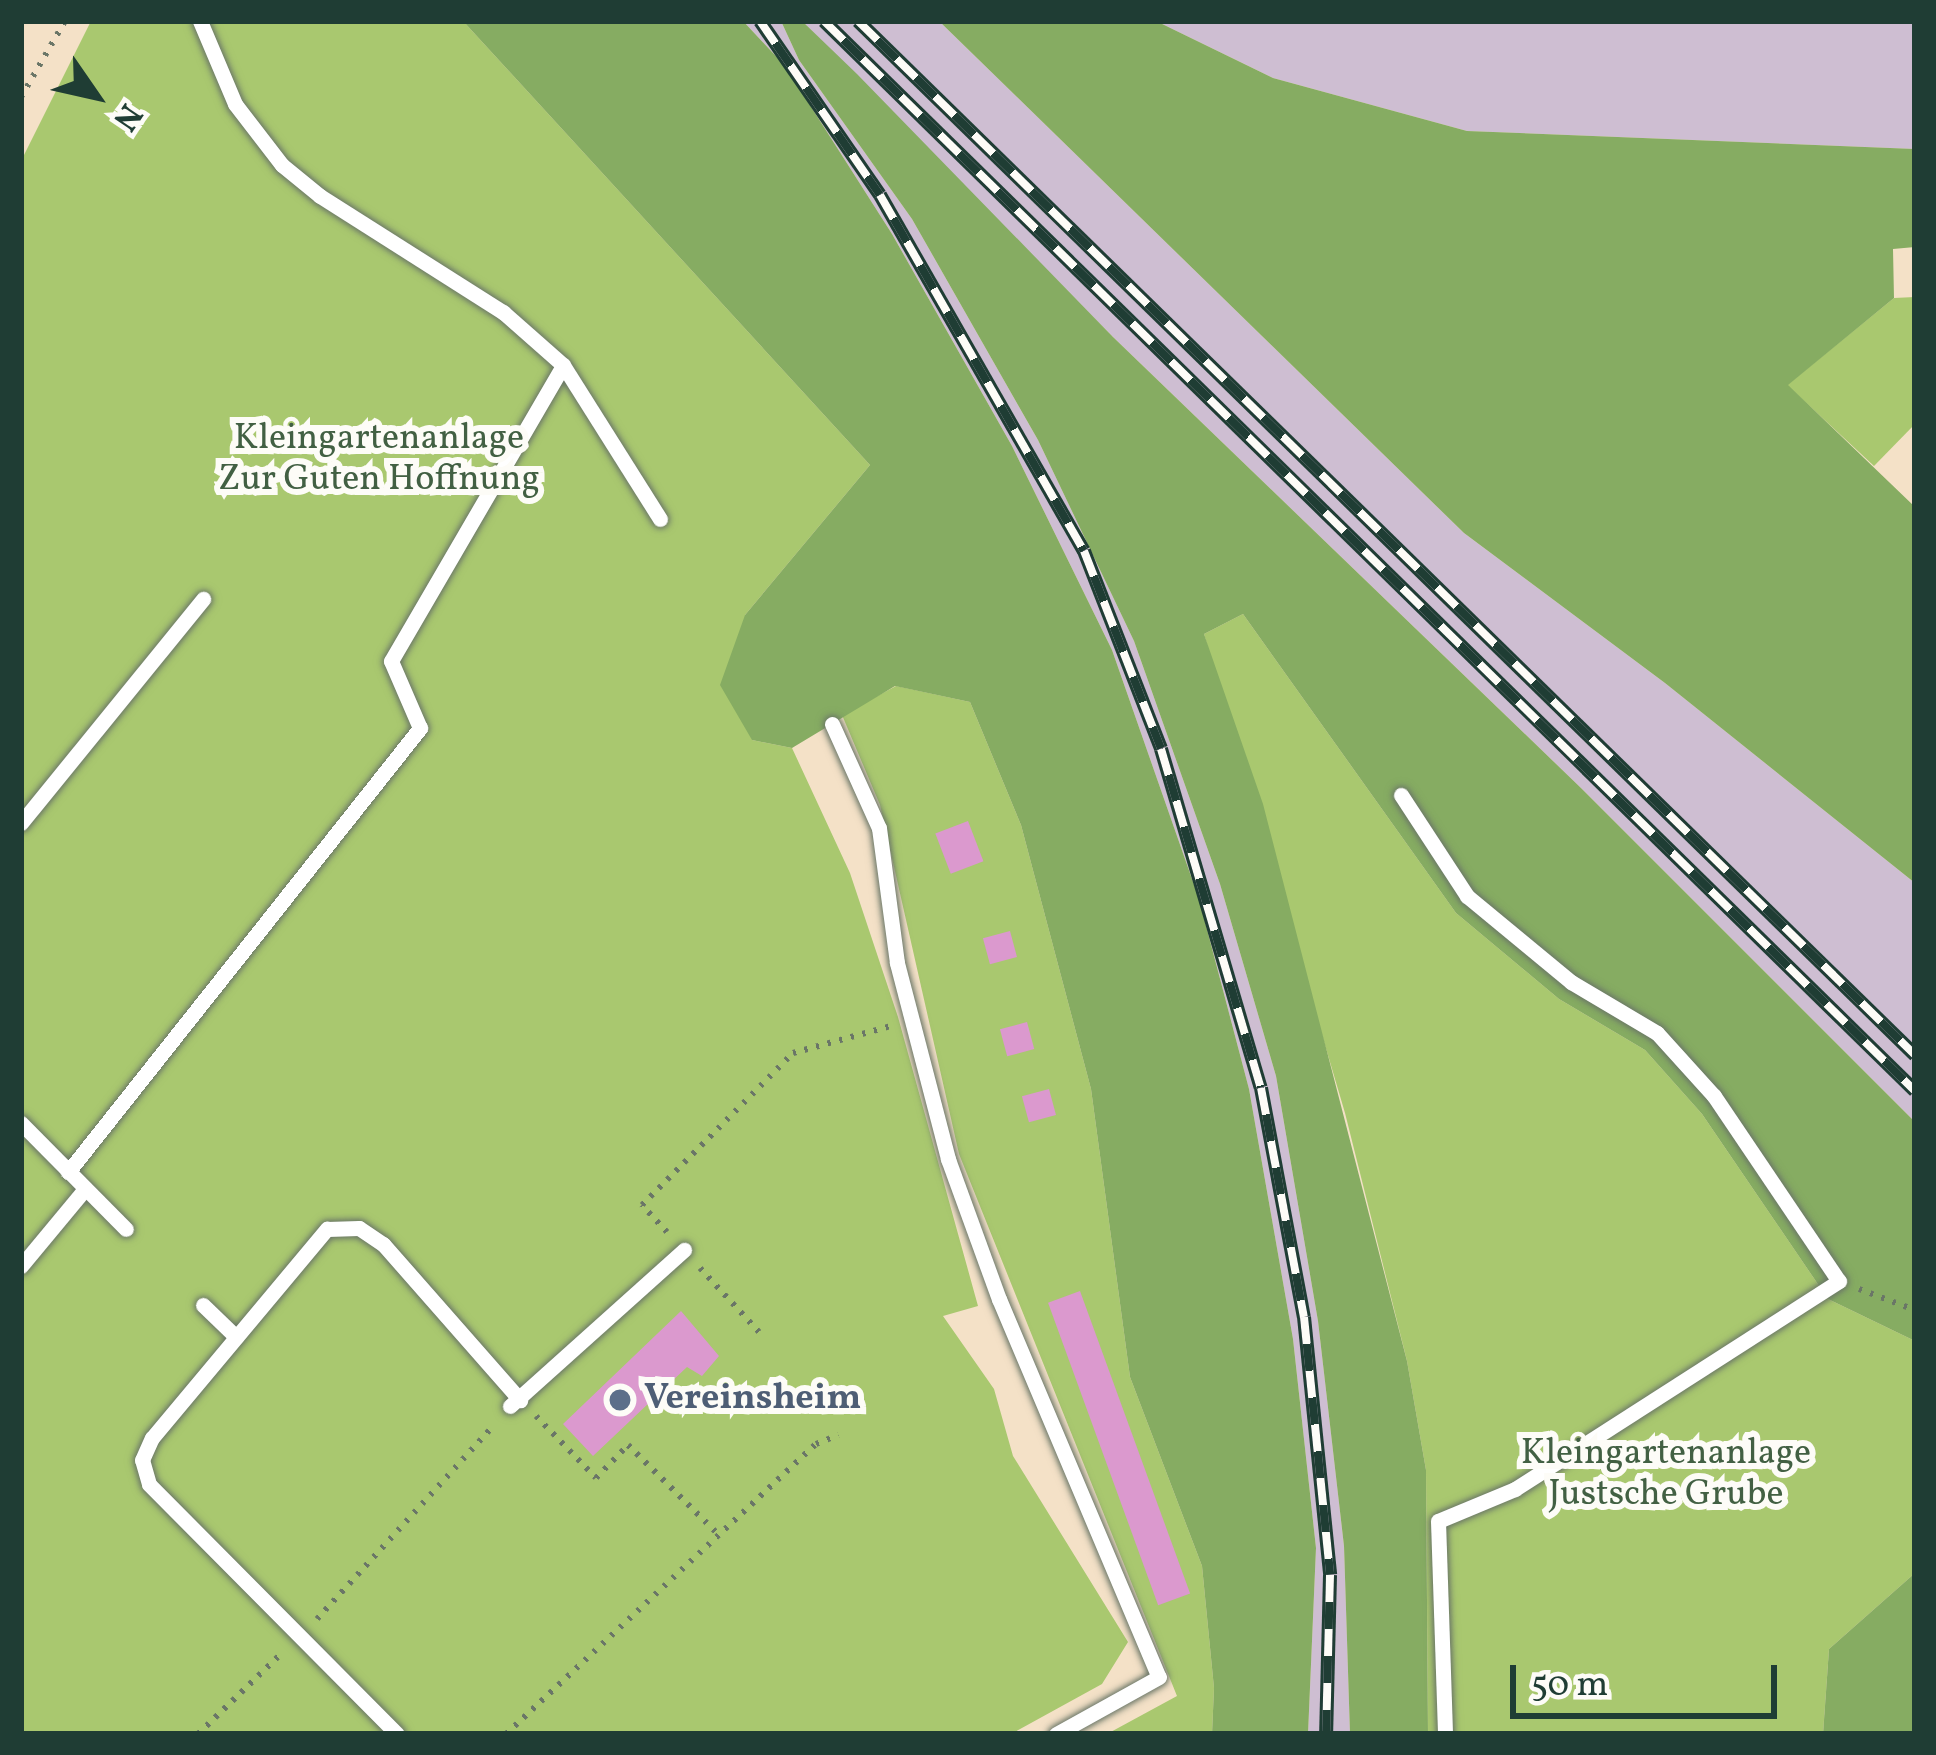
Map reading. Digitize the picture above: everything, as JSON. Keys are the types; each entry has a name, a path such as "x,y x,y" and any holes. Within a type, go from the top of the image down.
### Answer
{"lane":[{"path":"200,21 235,104 282,165 320,196 503,312 563,365 660,520"},
{"path":"68,1172 420,728 391,661 563,365"},
{"path":"21,823 203,599"},
{"path":"832,724 879,828 897,963 948,1159 999,1299 1159,1677 1055,1734"},
{"path":"1401,795 1468,896 1571,982 1657,1033 1714,1096 1839,1281 1515,1489 1438,1521 1445,1734"},
{"path":"21,1123 126,1229"},
{"path":"21,1266 85,1189"},
{"path":"398,1734 149,1484 142,1460 152,1438 327,1229 359,1228 383,1244 515,1403 683,1250"},
{"path":"203,1305 236,1337"}],"path":[{"path":"21,97 65,21"},
{"path":"642,1205 793,1054 912,1021"},
{"path":"1839,1281 1915,1310"},
{"path":"198,1734 407,1526 515,1403 596,1478 628,1445 719,1534"},
{"path":"506,1734 816,1444 838,1435"}],"shaded area":[{"path":"743,21 781,21 799,60 912,219 1038,440 1134,641 1220,884 1276,1076 1318,1321 1344,1546 1350,1734 1308,1734 1316,1548 1293,1339 1249,1089 1199,899 1112,650 1012,446 892,234 785,66"},
{"path":"802,21 939,21 1464,533 1665,683 1915,883 1915,1122 1581,788 1113,337"},
{"path":"1156,21 1915,21 1915,149 1467,131 1273,78"}],"green space":[{"name":"Kleingartenanlage Zur Guten Hoffnung","path":"91,21 463,21 870,465 745,615 752,740 792,748 850,873 898,1017 978,1306 943,1316 994,1389 1013,1456 1128,1642 1102,1684 1011,1734 21,1734 21,161"},
{"path":"463,21 743,21 785,66 892,234 1012,446 1112,650 1199,899 1249,1089 1293,1339 1316,1548 1308,1734 1212,1734 1214,1688 1202,1566 1130,1377 1091,1089 1021,825 970,702 895,686 792,748 752,740 720,685 745,615 870,465"},
{"path":"781,21 802,21 857,74 1113,337 1581,788 1915,1122 1915,1341 1828,1299 1702,1114 1645,1050 1559,999 1456,913 1243,614 1204,634 1263,804 1407,1361 1426,1470 1428,1734 1350,1734 1344,1546 1318,1321 1276,1076 1220,884 1134,641 1038,440 912,219 799,60"},
{"path":"939,21 1156,21 1273,78 1467,131 1915,149 1915,247 1893,249 1894,298 1788,385 1915,507 1915,883 1665,683 1464,533"},
{"path":"1915,297 1915,424 1874,466 1787,385 1894,298"},
{"name":"Kleingartenanlage Justsche Grube","path":"1243,614 1456,913 1559,999 1645,1050 1702,1114 1828,1299 1915,1341 1915,1573 1829,1649 1823,1734 1428,1734 1426,1470 1407,1361 1345,1113 1204,634"},
{"path":"896,686 970,702 1021,825 1091,1089 1130,1377 1202,1566 1214,1688 1212,1734 1107,1734 1177,1696 959,1154 880,805 842,715"},
{"path":"1915,1573 1915,1734 1823,1734 1829,1649"}],"building":[{"path":"968,821 983,861 951,874 935,834"},
{"path":"1010,931 1017,957 990,964 983,938"},
{"path":"1027,1022 1034,1049 1007,1056 1000,1029"},
{"path":"1049,1089 1056,1115 1029,1122 1022,1096"},
{"path":"1080,1291 1190,1594 1158,1605 1048,1303"},
{"name":"Vereinsheim","path":"681,1311 719,1356 702,1376 687,1367 593,1456 563,1424"}],"railway":[{"path":"760,21 880,195 1084,551 1161,749 1261,1088 1304,1317 1330,1575 1326,1734"},
{"path":"824,21 1915,1091"},
{"path":"858,21 1915,1055"}],"place":[{"name":"Vereinsheim","path":"620,1400"}]}
